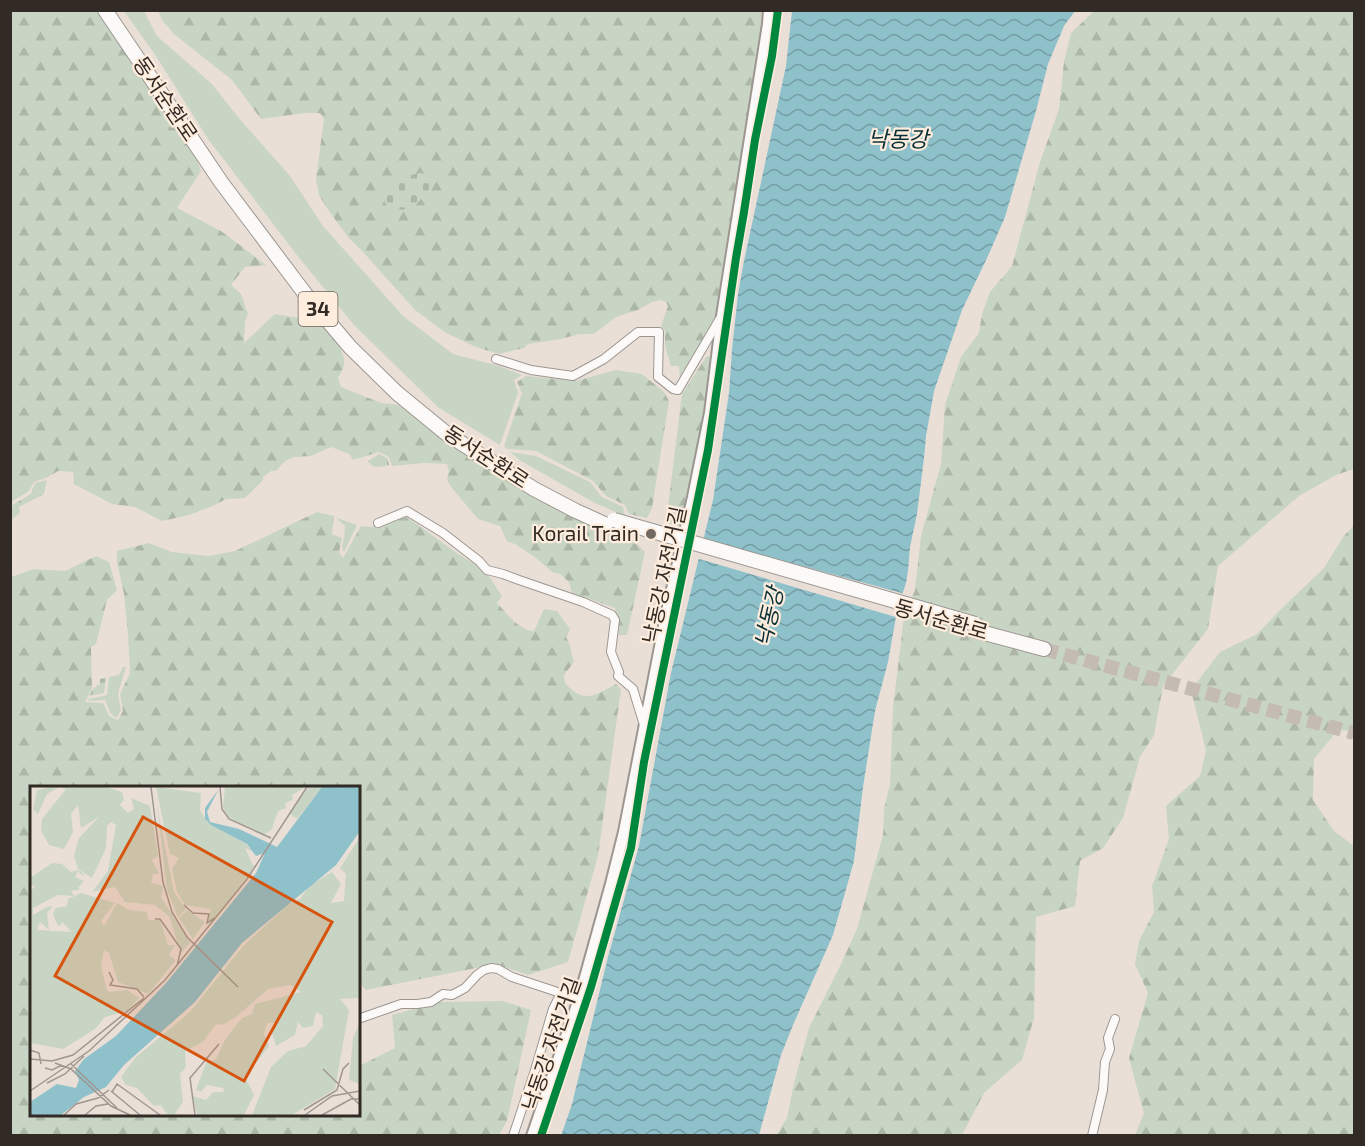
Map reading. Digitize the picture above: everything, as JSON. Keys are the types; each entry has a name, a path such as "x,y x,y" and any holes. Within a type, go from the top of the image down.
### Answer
{"highway":[{"name":"동서순환로","path":"105,10 221,182 306,295 350,347 397,393 447,434 534,489 576,511 1044,646"},
{"name":"동서순환로","path":"112,10 224,174 309,287 352,339 450,426 534,481 612,523"}],"street":[{"path":"532,1136 579,999 624,832 667,611 710,413 722,316 769,10"},
{"path":"496,359 531,370 573,376 604,359 638,332 659,332 658,377 678,390 722,316"},
{"path":"378,523 407,511 443,533 487,570 583,602 612,615 615,620 611,652 619,672 618,676 633,689 644,725"},
{"path":"360,1018 401,1004 431,1002 443,994 452,995 465,988 484,970 491,968 579,999"},
{"path":"513,1136 552,1009 561,993"},
{"path":"1092,1136 1103,1090 1105,1062 1110,1049 1108,1038 1115,1019"}],"green space":[{"path":"10,11 97,11 114,27 196,158 201,171 177,208 221,231 266,265 245,267 231,285 241,294 248,314 245,322 244,343 275,314 322,322 336,342 344,359 344,366 338,378 341,387 381,403 400,405 488,468 560,511 638,545 645,552 627,635 619,635 619,620 615,608 572,593 569,582 560,574 552,572 536,558 507,541 500,526 478,519 447,480 449,471 447,464 424,463 392,466 389,457 379,452 353,460 349,454 331,447 311,456 294,457 285,461 276,471 271,471 263,477 263,480 245,498 226,499 189,515 162,521 135,507 112,504 74,484 73,472 58,471 34,482 29,491 11,502"},
{"path":"124,11 144,11 157,36 212,84 290,176 323,226 403,316 453,354 499,366 522,375 514,380 518,393 500,445 439,408 355,326 300,259 208,139 156,56"},
{"path":"158,11 764,11 715,318 680,380 679,366 671,366 665,346 665,331 661,326 668,306 666,302 660,300 616,317 594,334 579,334 528,344 524,348 499,354 476,347 446,333 415,310 348,237 319,195 316,179 324,119 320,113 261,119 232,80 175,35 162,20"},
{"path":"1094,11 1354,11 1354,469 1336,475 1299,496 1218,566 1208,629 1163,686 1154,735 1140,757 1123,818 1103,848 1080,861 1075,906 1036,917 1034,1018 1022,1060 984,1093 962,1135 776,1136 787,1118 809,1028 857,929 883,835 884,809 890,784 893,707 904,617 915,590 921,536 941,464 945,405 961,357 979,333 982,314 990,292 1012,266 1040,162 1059,109 1064,62 1071,33"},
{"path":"421,173 431,177 433,184 412,210 389,209 382,197 391,184 405,176"},
{"path":"710,356 708,388 682,527 666,523 682,394 706,357"},
{"path":"616,370 642,374 664,392 669,401 652,508 647,518 629,514 625,505 606,496 593,481 536,451 507,449 504,446 522,393 517,382 526,376 576,381"},
{"path":"510,452 536,456 590,482 602,497 623,507 625,516 595,503 521,461"},
{"path":"379,454 387,458 389,465 372,466 368,461"},
{"path":"47,480 44,494 19,507 20,513 11,520 11,506 31,494 35,483"},
{"path":"317,512 334,516 332,534 342,538 339,552 343,558 361,526 372,527 407,517 489,576 502,596 497,603 523,628 534,631 544,609 557,611 570,629 566,637 574,662 564,675 565,683 572,690 589,696 616,684 621,689 598,856 568,962 528,975 496,964 366,990 360,984 360,786 30,786 30,1116 360,1116 360,1066 395,1048 392,1015 439,1002 503,1001 531,1010 507,1121 499,1135 11,1136 11,577 34,569 65,571 96,556 109,562 117,590 107,600 96,644 91,647 92,689 85,702 103,703 109,716 118,720 123,711 120,694 130,673 124,594 117,551 149,543 172,552 209,556 235,551"},
{"path":"337,518 357,525 344,552 342,548 345,526"},
{"path":"1354,525 1354,731 1338,730 1314,759 1313,800 1334,831 1354,846 1354,1135 1135,1135 1144,1113 1129,1058 1148,993 1135,964 1139,941 1154,912 1152,886 1169,839 1166,806 1200,776 1206,751 1191,690 1220,652 1257,634 1324,568 1343,537"},
{"path":"123,667 126,667 118,694 121,711 116,718 111,714 105,700 88,701 107,695 109,677 119,675"},
{"path":"106,678 104,693 89,696 100,684 100,679"}],"water":[{"name":"낙동강","path":"792,11 1075,11 1064,26 1048,64 1005,217 962,310 934,391 906,583 897,611 888,662 875,711 854,861 833,935 781,1055 759,1135 561,1136 572,1104 608,957 639,846 671,673 713,500 729,393 738,294 786,66"}],"pier":[{"path":"700,538 905,594 899,618 696,558"}],"tunnel":[{"path":"1044,649 1354,733"}],"cycle path":[{"name":"낙동강 자전거길","path":"541,1136 591,987 631,848 644,762 708,450 736,258 778,10"}],"place":[{"name":"Korail Train","path":"651,534"}]}
